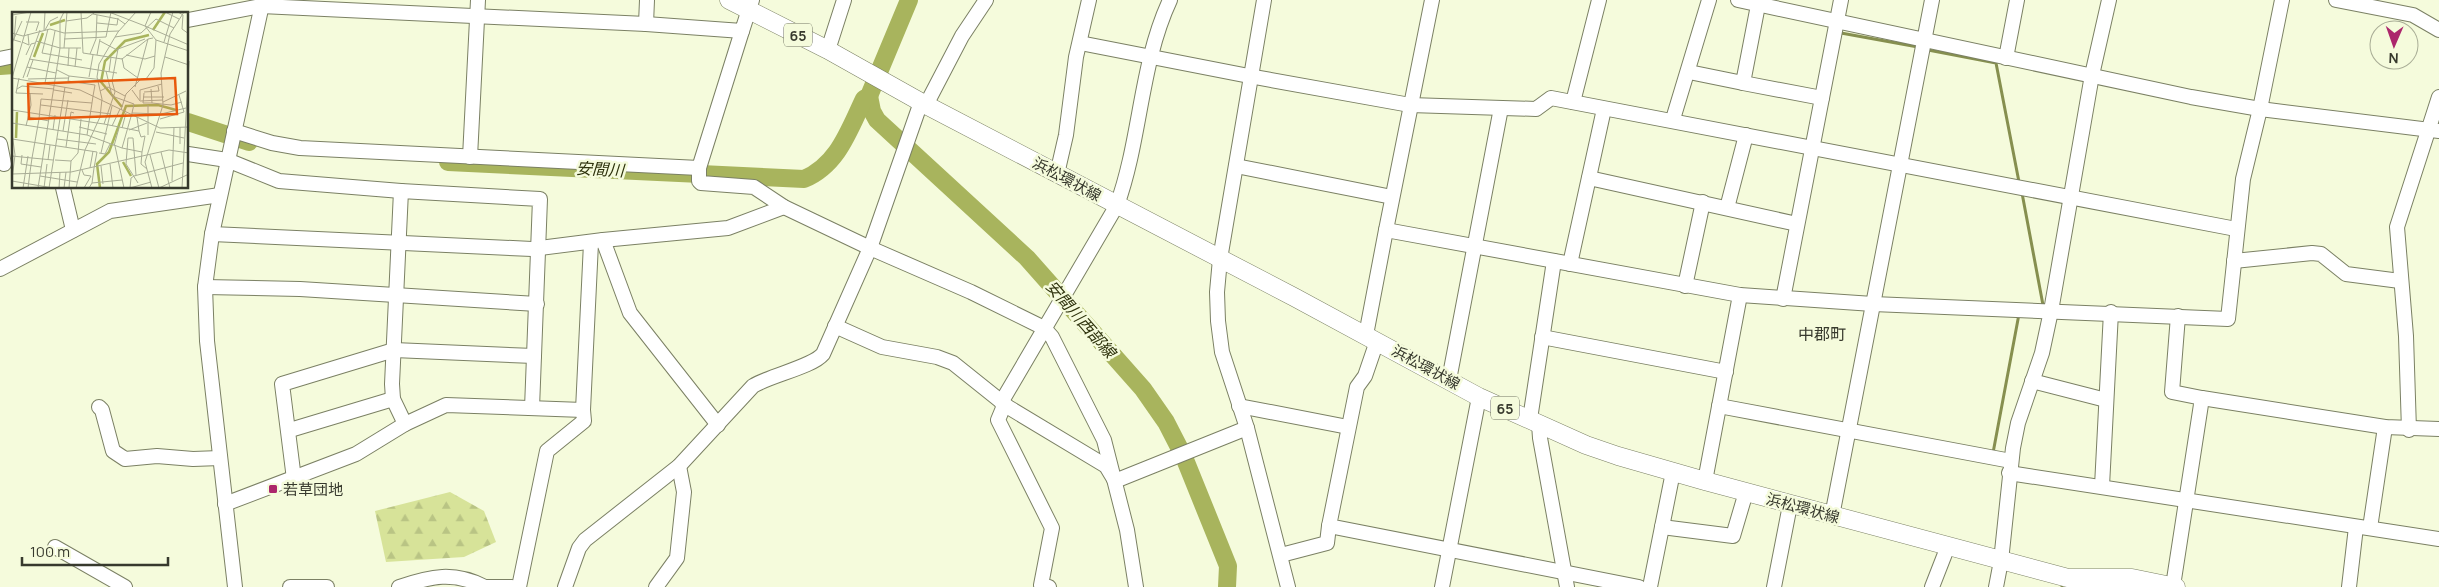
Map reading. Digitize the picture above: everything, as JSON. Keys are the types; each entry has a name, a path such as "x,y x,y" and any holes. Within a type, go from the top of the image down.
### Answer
{"main road":[{"name":"浜松環状線","path":"729,0 750,5 923,103 1479,396 1618,456 1790,505 2068,578 2132,578 2174,587"}],"street":[{"path":"470,157 478,0"},
{"path":"646,24 647,0"},
{"path":"828,50 844,0"},
{"path":"565,587 579,548 584,540 679,466 753,386 819,358 870,248 923,103 962,36 986,0"},
{"path":"1057,174 1066,136 1080,43 1089,0"},
{"path":"1043,586 1052,528 998,420 1003,408 1002,401 1117,205 1127,176 1150,57 1160,22 1170,0"},
{"path":"1264,0 1249,76 1220,258 1218,321 1222,352 1247,428 1288,587"},
{"path":"1281,555 1328,543 1329,526 1357,387 1366,376 1386,230 1432,0"},
{"path":"1573,102 1598,0"},
{"path":"1673,119 1708,0"},
{"path":"1738,0 1759,2 1836,22 2191,97 2260,109 2434,131"},
{"path":"1783,299 1841,0"},
{"path":"1832,516 1932,0"},
{"path":"2006,58 2017,0"},
{"path":"1996,587 2001,561 2010,467 2018,422 2042,353 2092,75 2109,0"},
{"path":"1386,230 1740,296 1873,304 2111,312 2228,319 2236,229 2243,179 2260,109 2282,0"},
{"path":"2336,0 2413,15 2439,30"},
{"path":"1743,83 1759,2"},
{"path":"235,587 205,327 206,287 212,234 262,3"},
{"path":"189,20 262,3 742,31"},
{"path":"750,5 699,171 701,183 754,187 784,207 870,248 971,292 1044,328 1052,337 1104,440 1127,530 1136,587"},
{"path":"1080,43 1410,105 1536,109 1551,98 1604,109 1673,119 1812,148 2236,229"},
{"path":"1688,72 1822,98"},
{"path":"2408,430 2406,336 2397,227 2434,131 2439,97"},
{"path":"1449,380 1501,108"},
{"path":"1570,264 1604,109"},
{"path":"233,134 300,148 699,171"},
{"path":"1727,208 1746,135"},
{"path":"0,144 6,164"},
{"path":"189,154 227,160 279,181 401,191 540,199 532,408"},
{"path":"1236,166 1392,197"},
{"path":"1589,178 1797,224"},
{"path":"62,189 73,230"},
{"path":"401,191 393,399 405,424"},
{"path":"0,269 110,211 220,195"},
{"path":"1685,286 1703,202"},
{"path":"212,234 539,248 728,228 784,207"},
{"path":"519,587 547,451 584,421 583,410 597,241"},
{"path":"597,241 630,312 718,425"},
{"path":"2234,261 2312,253 2321,254 2346,274 2400,281"},
{"path":"1554,261 1542,337 1534,421 1540,438 1567,587"},
{"path":"206,287 300,289 537,304"},
{"path":"1705,481 1740,296"},
{"path":"2102,486 2111,312"},
{"path":"2178,316 2172,392 2385,427 2408,430 2439,429"},
{"path":"835,326 882,347 937,357 953,363 1002,401 1106,466 1115,481"},
{"path":"1542,337 1726,372"},
{"path":"294,479 290,430 282,384 394,350 534,356"},
{"path":"2032,381 2106,400"},
{"path":"1442,587 1479,396"},
{"path":"2174,587 2202,398"},
{"path":"290,430 393,399"},
{"path":"225,504 356,454 405,424 446,405 583,410"},
{"path":"1239,406 1348,427"},
{"path":"1719,406 1850,431 2102,486 2439,539"},
{"path":"99,407 102,410 113,451 125,459 157,456 220,458"},
{"path":"2349,587 2385,427"},
{"path":"1115,481 1247,428"},
{"path":"656,587 677,558 684,492 679,466"},
{"path":"1650,587 1673,472"},
{"path":"1662,528 1733,536 1746,492"},
{"path":"1774,587 1790,505"},
{"path":"1329,526 1639,587"},
{"path":"1932,587 1948,546"},
{"path":"55,547 125,587"},
{"path":"399,587 438,576 470,579 485,587 512,587"},
{"path":"290,587 327,587"}],"green space":[{"path":"450,492 484,511 496,542 464,557 386,562 375,511"}],"waterway":[{"name":"安間川","path":"448,162 804,179 826,165 841,145 864,99 869,96 909,0"},
{"path":"1841,33 1918,47"},
{"path":"1928,50 1996,63 2019,182"},
{"name":"安間川","path":"0,66 12,65"},
{"name":"安間川西部線","path":"869,96 872,111 877,120 1027,258 1143,389 1166,422 1184,457 1228,566 1227,587"},
{"name":"安間川","path":"189,122 249,142"},
{"path":"2022,193 2043,305"},
{"path":"1993,453 2019,314"}],"place":[{"name":"若草団地","path":"273,489"}],"district":[{"name":"中郡町","path":"1822,334"}]}
